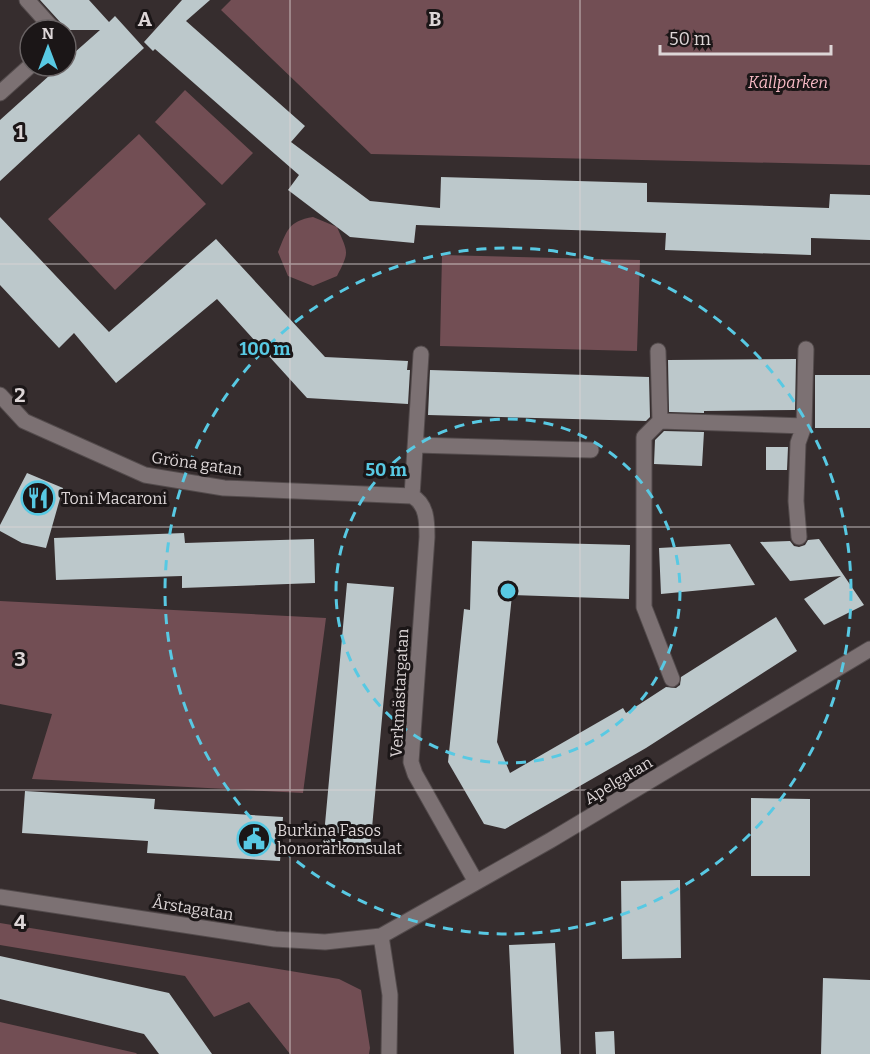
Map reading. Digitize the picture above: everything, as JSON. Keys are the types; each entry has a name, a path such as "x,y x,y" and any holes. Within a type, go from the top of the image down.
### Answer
{"street":[{"path":"27,0 43,18"},
{"path":"0,93 18,77"},
{"path":"799,537 796,501 798,443 804,426 806,349"},
{"path":"658,351 660,421 644,437 644,607 672,678"},
{"path":"412,496 421,354"},
{"name":"Gröna gatan","path":"0,395 24,421 145,475 224,488 412,496"},
{"path":"660,421 804,426"},
{"path":"416,445 591,450"},
{"name":"Verkmästargatan","path":"412,496 419,500 426,517 427,537 411,762 420,784 476,882"},
{"name":"Apelgatan","path":"381,936 632,793 870,649"},
{"name":"Årstagatan","path":"0,897 275,939 325,942 381,936"},
{"path":"381,936 390,995 389,1054"}],"green space":[{"name":"Källparken","path":"231,0 870,0 870,165 371,154 221,10"},
{"path":"185,90 253,153 222,185 155,122"},
{"path":"139,134 206,204 115,290 48,219"},
{"path":"313,217 337,227 346,256 337,276 313,286 288,276 278,252 286,233 293,224"},
{"path":"442,255 640,260 637,351 440,346"},
{"path":"0,601 326,618 303,793 32,779 52,714 0,704"},
{"path":"0,923 339,979 361,990 369,1054 290,1054 249,1002 214,1017 185,976 0,945"},
{"path":"0,1022 136,1053 137,1054 0,1054"}],"building":[{"path":"40,0 89,0 109,22 115,16 144,48 0,181 0,120 47,78 78,78 78,49 100,30 78,30 78,18 56,18"},
{"path":"182,0 210,0 186,21 305,126 291,142 370,201 440,208 441,177 647,183 647,202 829,208 830,194 870,195 870,240 811,238 811,255 665,250 666,233 416,225 414,243 350,237 288,190 299,175 155,49 153,51 144,42"},
{"path":"0,217 109,332 216,239 325,357 408,361 407,370 410,370 408,404 307,398 217,299 116,383 74,333 59,348 0,285"},
{"path":"796,359 795,410 669,412 668,360"},
{"path":"430,370 649,377 650,417 646,421 428,415"},
{"path":"815,375 870,375 870,428 815,428"},
{"path":"664,431 704,432 702,466 654,464 655,440"},
{"path":"766,447 788,447 787,470 766,470"},
{"path":"27,473 63,488 46,548 22,543 0,531 0,525"},
{"path":"184,533 185,543 314,539 315,583 182,588 182,576 56,580 54,538"},
{"path":"819,539 864,605 824,625 804,599 841,576 790,581 760,542 790,541 794,546 799,547 805,545 808,540"},
{"path":"472,541 630,545 629,599 512,595 497,742 510,773 623,708 626,713 666,687 676,688 680,685 681,677 776,617 797,651 646,748 505,829 484,824 448,762 464,609 470,610"},
{"path":"730,544 755,585 661,594 659,548"},
{"path":"347,583 394,587 370,850 323,846"},
{"path":"25,791 155,799 154,809 283,817 280,861 147,853 148,841 22,833"},
{"path":"751,798 810,799 810,876 751,876"},
{"path":"680,880 681,958 622,959 621,881"},
{"path":"555,943 561,1054 514,1054 509,945"},
{"path":"0,956 169,993 212,1054 159,1054 144,1034 0,999"},
{"path":"823,978 870,980 870,1054 821,1054"},
{"path":"614,1031 615,1054 596,1054 595,1032"}],"place":[{"name":"Toni Macaroni","path":"38,498"},
{"name":"Burkina Fasos honorärkonsulat","path":"254,839"}]}
